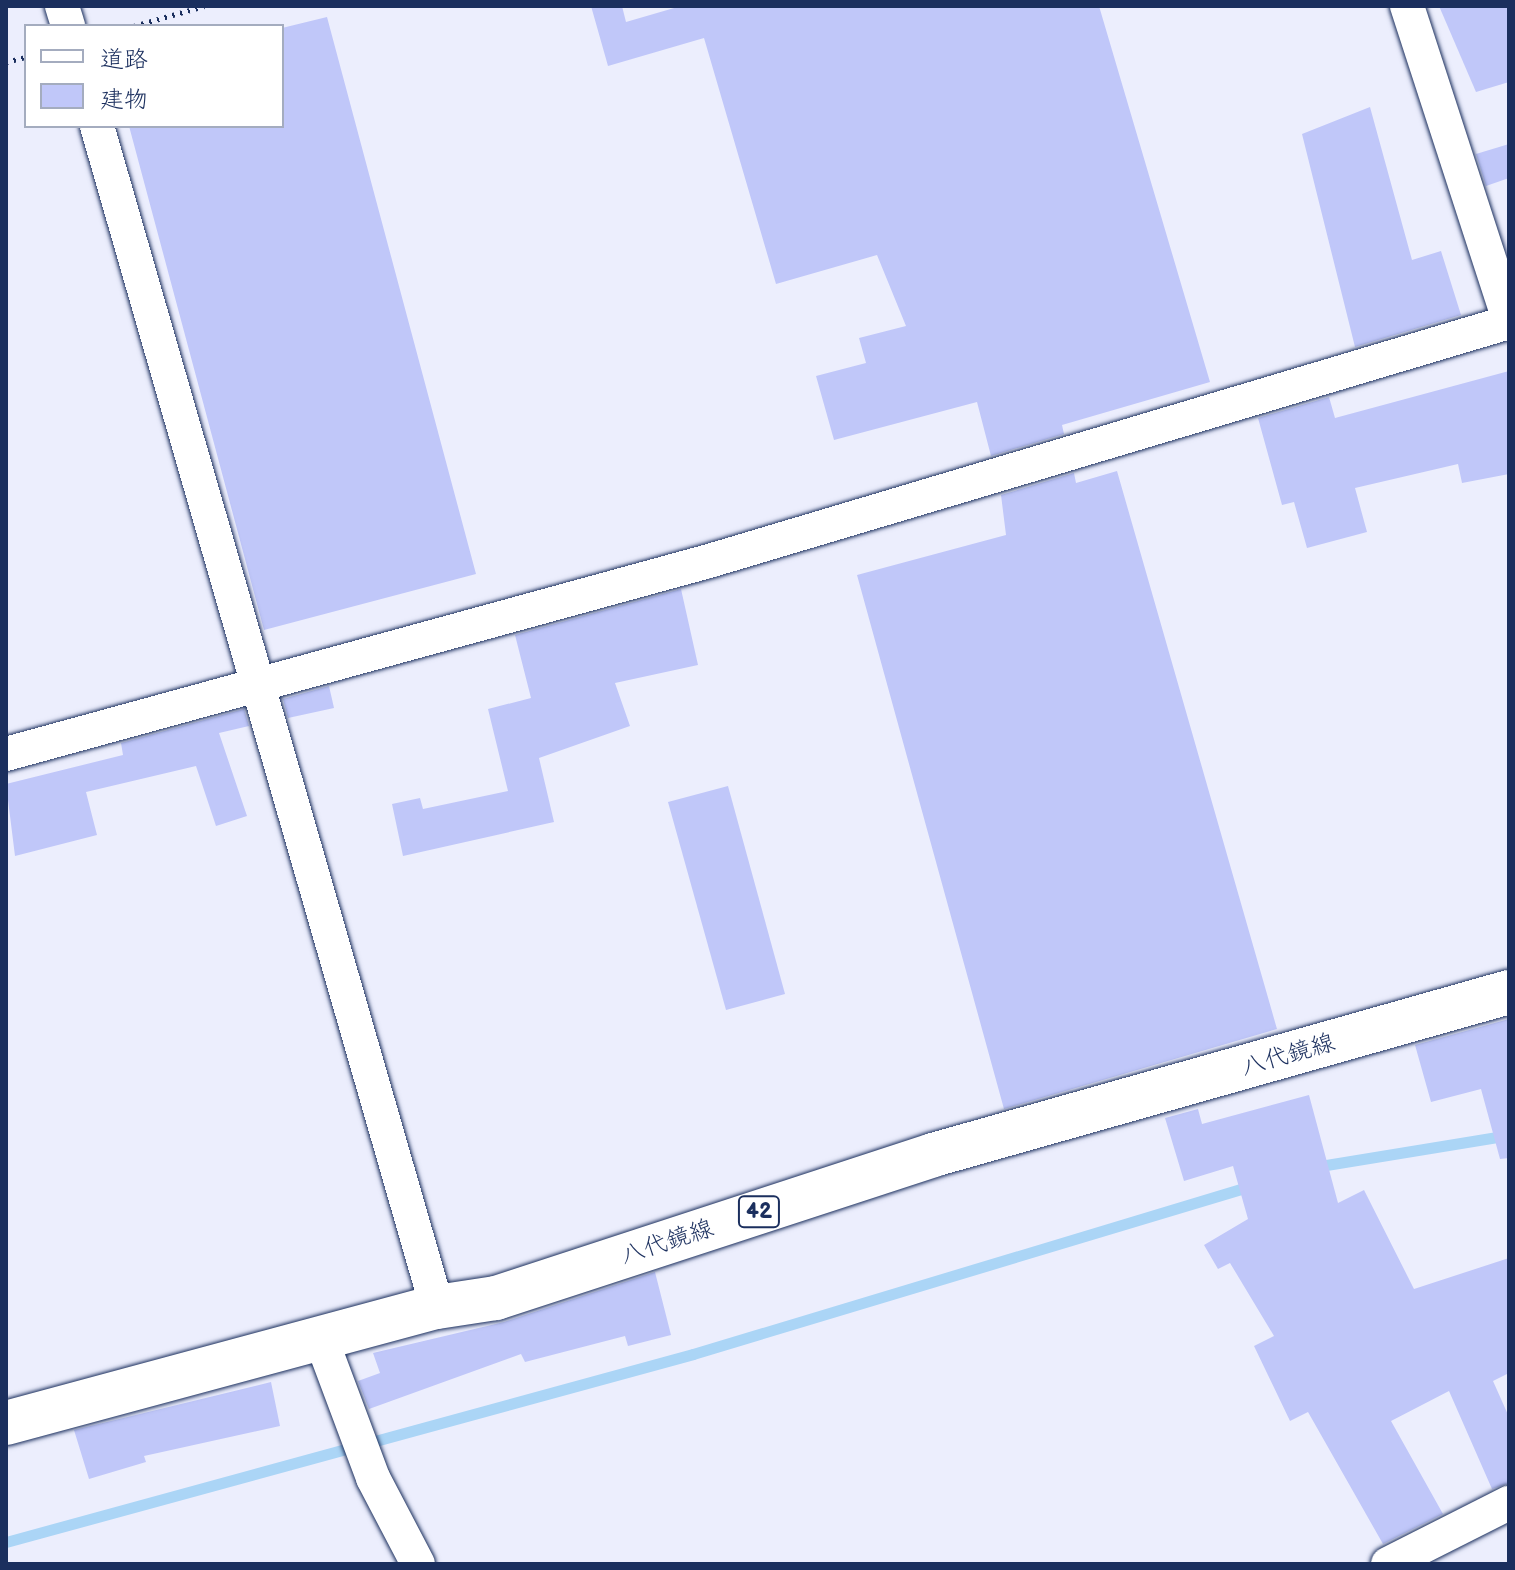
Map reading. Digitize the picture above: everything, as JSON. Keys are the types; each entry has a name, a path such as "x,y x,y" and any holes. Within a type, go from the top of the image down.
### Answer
{"main road":[{"name":"八代鏡線","path":"6,1423 320,1336 437,1307 496,1298 933,1155 1509,992"}],"street":[{"path":"6,754 709,561 1509,321 1407,6"},
{"path":"98,128 437,1307"},
{"path":"320,1336 352,1429 373,1478 418,1564"},
{"path":"1388,1564 1509,1503"}],"path":[{"path":"141,24 204,6"}],"building":[{"path":"591,6 622,6 626,22 681,6 1099,6 1210,382 1062,425 1064,434 991,456 977,402 834,440 816,376 866,363 859,338 906,326 877,255 776,284 704,38 608,66"},
{"path":"1439,6 1509,6 1509,82 1476,92"},
{"path":"327,17 476,574 264,630 130,128 284,128 284,28"},
{"path":"1370,107 1412,260 1441,251 1461,315 1355,347 1302,134"},
{"path":"1509,144 1509,178 1486,186 1476,154"},
{"path":"1509,371 1509,474 1462,483 1458,464 1355,488 1367,532 1307,548 1294,502 1282,505 1258,418 1329,397 1335,418"},
{"path":"1117,471 1277,1029 1004,1109 857,575 1006,535 1001,495 1074,473 1076,483"},
{"path":"681,589 698,665 615,683 630,726 539,758 554,822 403,856 392,804 420,798 423,809 508,791 488,709 531,698 515,635"},
{"path":"329,686 334,708 288,718 283,699"},
{"path":"244,709 249,726 219,733 247,816 216,826 196,766 86,792 97,835 15,856 6,784 123,755 121,743"},
{"path":"728,786 785,994 726,1010 668,802"},
{"path":"1509,1019 1509,1158 1500,1159 1481,1089 1431,1102 1415,1045"},
{"path":"1309,1095 1338,1203 1364,1190 1414,1289 1509,1258 1509,1373 1493,1381 1509,1417 1509,1483 1492,1489 1449,1391 1391,1421 1443,1514 1383,1544 1308,1412 1290,1421 1254,1346 1274,1336 1230,1263 1218,1269 1204,1245 1248,1219 1233,1166 1184,1181 1165,1118 1198,1109 1202,1124"},
{"path":"655,1272 671,1335 628,1346 625,1336 525,1362 521,1354 369,1409 358,1381 380,1373 373,1353 504,1322"},
{"path":"271,1382 280,1426 144,1456 146,1462 89,1479 74,1430"}],"waterway":[{"path":"1314,1167 1509,1135"},
{"path":"6,1542 693,1354 1251,1186"}]}
